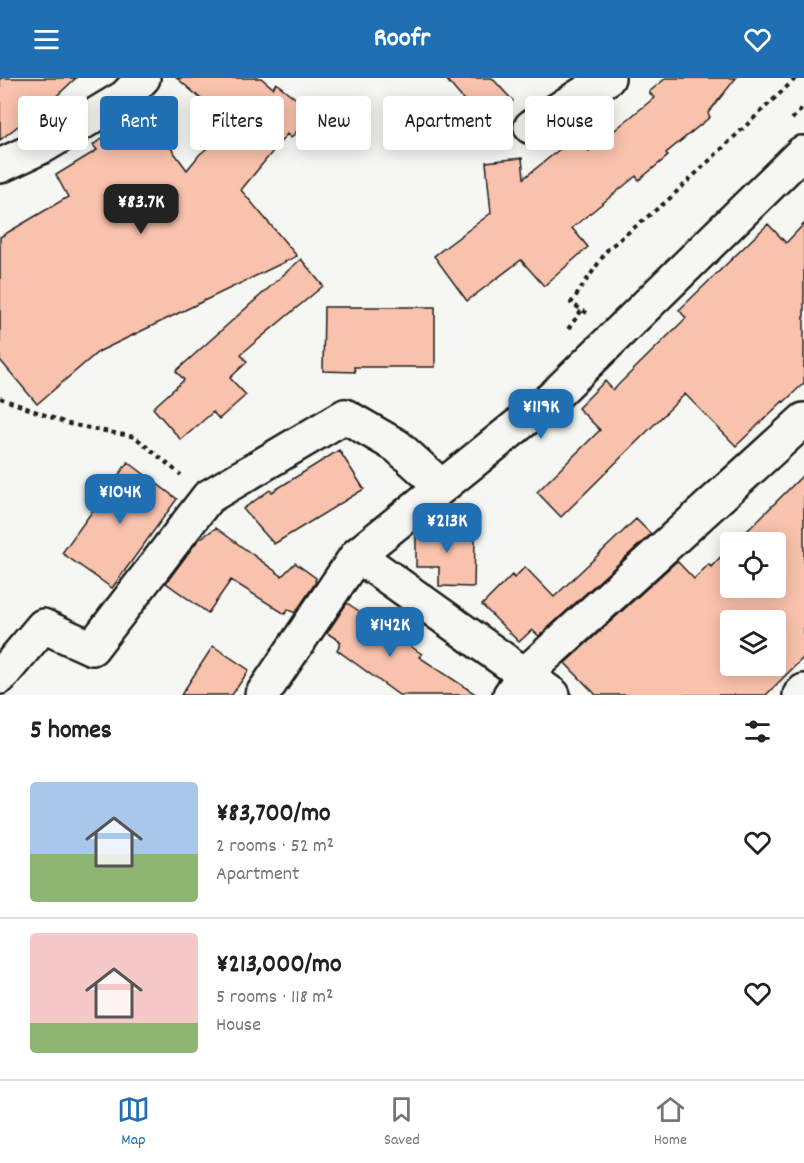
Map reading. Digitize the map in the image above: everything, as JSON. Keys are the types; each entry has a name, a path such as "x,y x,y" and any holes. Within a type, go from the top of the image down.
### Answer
{"street":[{"path":"0,166 45,145 125,97 143,78"},
{"path":"580,96 608,78"},
{"path":"262,695 357,555 553,397 802,153 804,155"},
{"path":"0,677 43,626 92,648 208,497 345,416 397,446 441,486"},
{"path":"518,684 804,420"},
{"path":"357,555 518,684 553,695"},
{"path":"800,695 804,691"}],"path":[{"path":"582,310 571,303 608,249 668,200 796,78"},
{"path":"0,398 69,424 135,437 208,497"}],"building":[{"path":"0,78 76,78 57,96 18,96 18,126 0,140"},
{"path":"177,78 261,78 273,88 276,83 296,99 296,132 291,138 287,134 284,138 284,96 198,96"},
{"path":"445,78 492,78 508,96 460,96"},
{"path":"666,78 736,78 708,113 710,117 666,153 668,156 639,180 636,176 572,228 588,247 544,286 521,260 467,301 434,256 491,213 486,162 522,158 524,178 559,150 614,150 614,131 654,98 649,92"},
{"path":"100,140 100,150 172,150 187,170 205,150 274,150 241,190 297,256 98,352 37,404 0,360 0,237 68,197 56,175 97,150 93,145"},
{"path":"768,224 786,243 804,224 804,383 736,446 685,394 561,517 537,492 600,430 578,408 605,381 613,390 686,318 679,310"},
{"path":"301,259 323,286 241,354 247,362 230,378 246,395 219,419 213,412 181,440 153,408 184,380 176,371"},
{"path":"324,307 435,307 435,367 354,367 355,372 323,371"},
{"path":"339,450 364,489 274,544 243,509 270,490 272,492"},
{"path":"128,462 177,499 112,588 62,553"},
{"path":"804,474 804,657 786,675 786,610 720,610 720,676 785,676 766,695 596,695 565,663 677,561 694,579 709,564 711,567 720,558 720,598 786,598 786,532 746,532"},
{"path":"636,519 651,534 539,636 532,630 519,642 482,605 512,575 514,578 525,567 554,597"},
{"path":"424,525 465,525 465,538 475,539 474,587 439,586 439,567 416,567 416,532"},
{"path":"216,528 282,576 295,563 316,578 316,582 295,613 288,609 285,614 231,580 208,613 166,583 198,540"},
{"path":"347,603 422,654 419,657 477,695 399,695 337,650 341,642 327,633"},
{"path":"213,646 249,670 232,695 181,695"}]}
